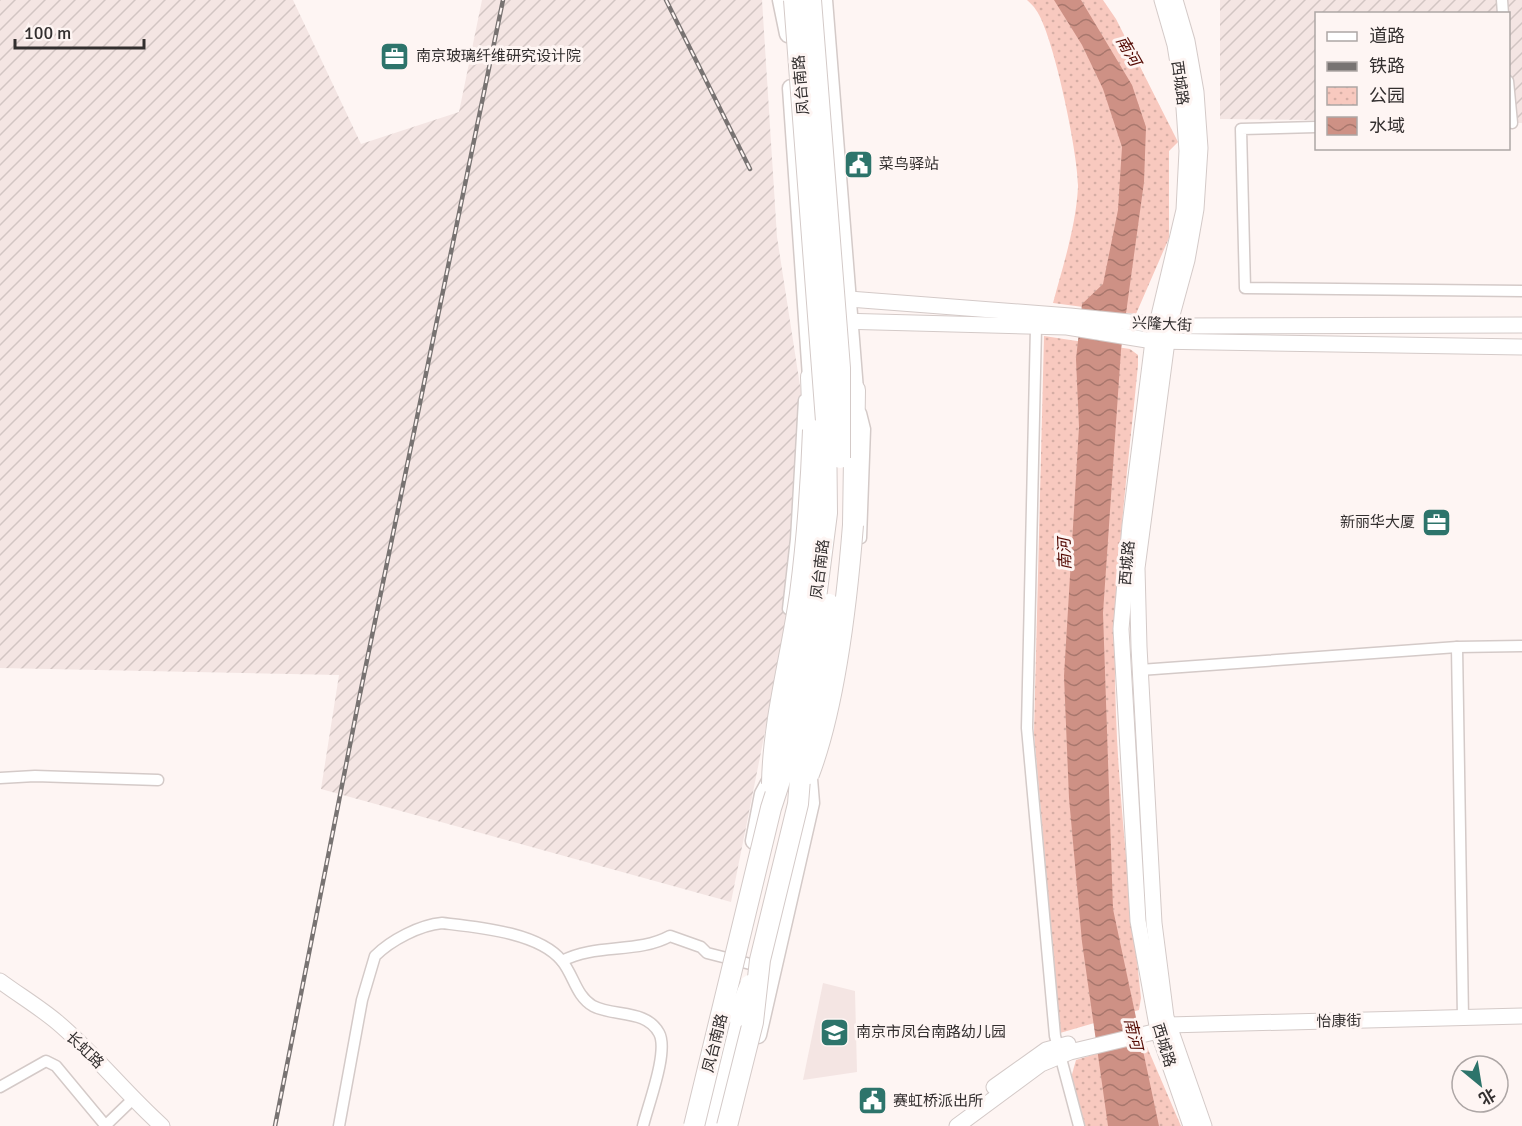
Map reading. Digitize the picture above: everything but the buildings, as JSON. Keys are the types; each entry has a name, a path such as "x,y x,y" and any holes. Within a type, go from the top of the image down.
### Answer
{"highway":[{"name":"凤台南路","path":"694,1126 767,801 786,762 812,637 827,513 828,455 794,0"},
{"name":"凤台南路","path":"727,1126 804,803 801,766 822,655 839,514 841,403 811,0"},
{"path":"767,801 776,729 805,553 813,430 811,377"},
{"path":"804,803 821,743 840,630 853,525 855,390"},
{"path":"711,1126 738,1016 767,965"}],"main road":[{"name":"凤台南路","path":"781,0 788,34"},
{"name":"凤台南路","path":"689,1126 767,801 779,765 804,633 812,565 818,398 811,377 804,294 788,34 788,0"},
{"name":"凤台南路","path":"804,803 807,772 843,583 849,505 850,413 855,390 852,322 824,0"},
{"name":"西城路","path":"1162,0 1175,45 1183,94 1187,151 1180,259"},
{"name":"西城路","path":"1175,0 1187,41 1196,92 1200,148 1196,209 1180,259 1161,333 1130,525 1121,629 1138,921 1157,1025 1191,1126"},
{"name":"兴隆大街","path":"804,294 1161,333 1522,347"},
{"name":"兴隆大街","path":"807,318 852,322 1036,327 1068,322"},
{"name":"兴隆大街","path":"1161,333 1522,325"},
{"name":"西城路","path":"1161,333 1137,568 1157,1025 1204,1126"},
{"name":"凤台南路","path":"735,1126 767,965"},
{"name":"长虹路","path":"0,981 56,1022 95,1058 132,1100 162,1126"},
{"name":"怡康街","path":"1059,1051 1157,1025 1522,1016"},
{"path":"945,1126 1012,1072 1046,1050 1059,1051"},
{"path":"957,1126 1059,1051"}],"street":[{"path":"1510,90 1514,124"},
{"path":"1315,127 1240,129 1245,288 1522,291"},
{"path":"1036,327 1027,728 1059,1051 1078,1126"},
{"path":"1140,670 1457,647 1522,646"},
{"path":"1457,647 1463,1018"},
{"path":"0,778 35,776 158,780"},
{"path":"339,1126 370,966 381,950 430,924 442,923 521,937 540,946 562,961 583,999 603,1010 639,1016 652,1023 660,1034 661,1054 643,1126"},
{"path":"562,961 574,955 660,941 670,936 701,947 707,953 730,960 767,965"},
{"path":"0,1087 46,1061 56,1066 105,1125 132,1100"}],"shaded area":[{"path":"0,0 293,0 361,144 459,112 482,0 762,0 777,237 803,405 786,627 731,902 321,789 339,675 0,668"},
{"path":"1220,0 1522,0 1522,123 1510,123 1510,12 1315,12 1315,120 1220,119"},
{"name":"南京市凤台南路幼儿园","path":"823,983 855,991 857,1072 803,1080"}],"green space":[{"path":"1027,0 1103,0 1116,19 1178,142 1169,151 1169,238 1136,314 1053,303 1075,216 1077,172 1064,96 1050,43 1043,23"},
{"path":"1044,336 1130,349 1138,355 1120,543 1115,694 1127,868 1141,998 1139,1010 1060,1033 1034,733"},
{"path":"1141,1040 1147,1047 1181,1126 1084,1126 1071,1078 1076,1060"}],"water":[{"name":"南河","path":"1054,0 1081,0 1132,85 1146,127 1144,182 1121,350 1103,613 1113,909 1159,1126 1108,1126 1082,942 1069,798 1064,676 1079,427 1076,359 1082,304 1103,284 1118,210 1122,147 1103,89 1082,45"}],"railway":[{"path":"275,1126 359,699 503,0"},
{"path":"666,0 750,169"}],"place":[{"name":"南京玻璃纤维研究设计院","path":"395,56"},
{"name":"菜鸟驿站","path":"858,164"},
{"name":"新丽华大厦","path":"1436,522"},
{"name":"南京市凤台南路幼儿园","path":"835,1032"},
{"name":"赛虹桥派出所","path":"872,1101"}]}
